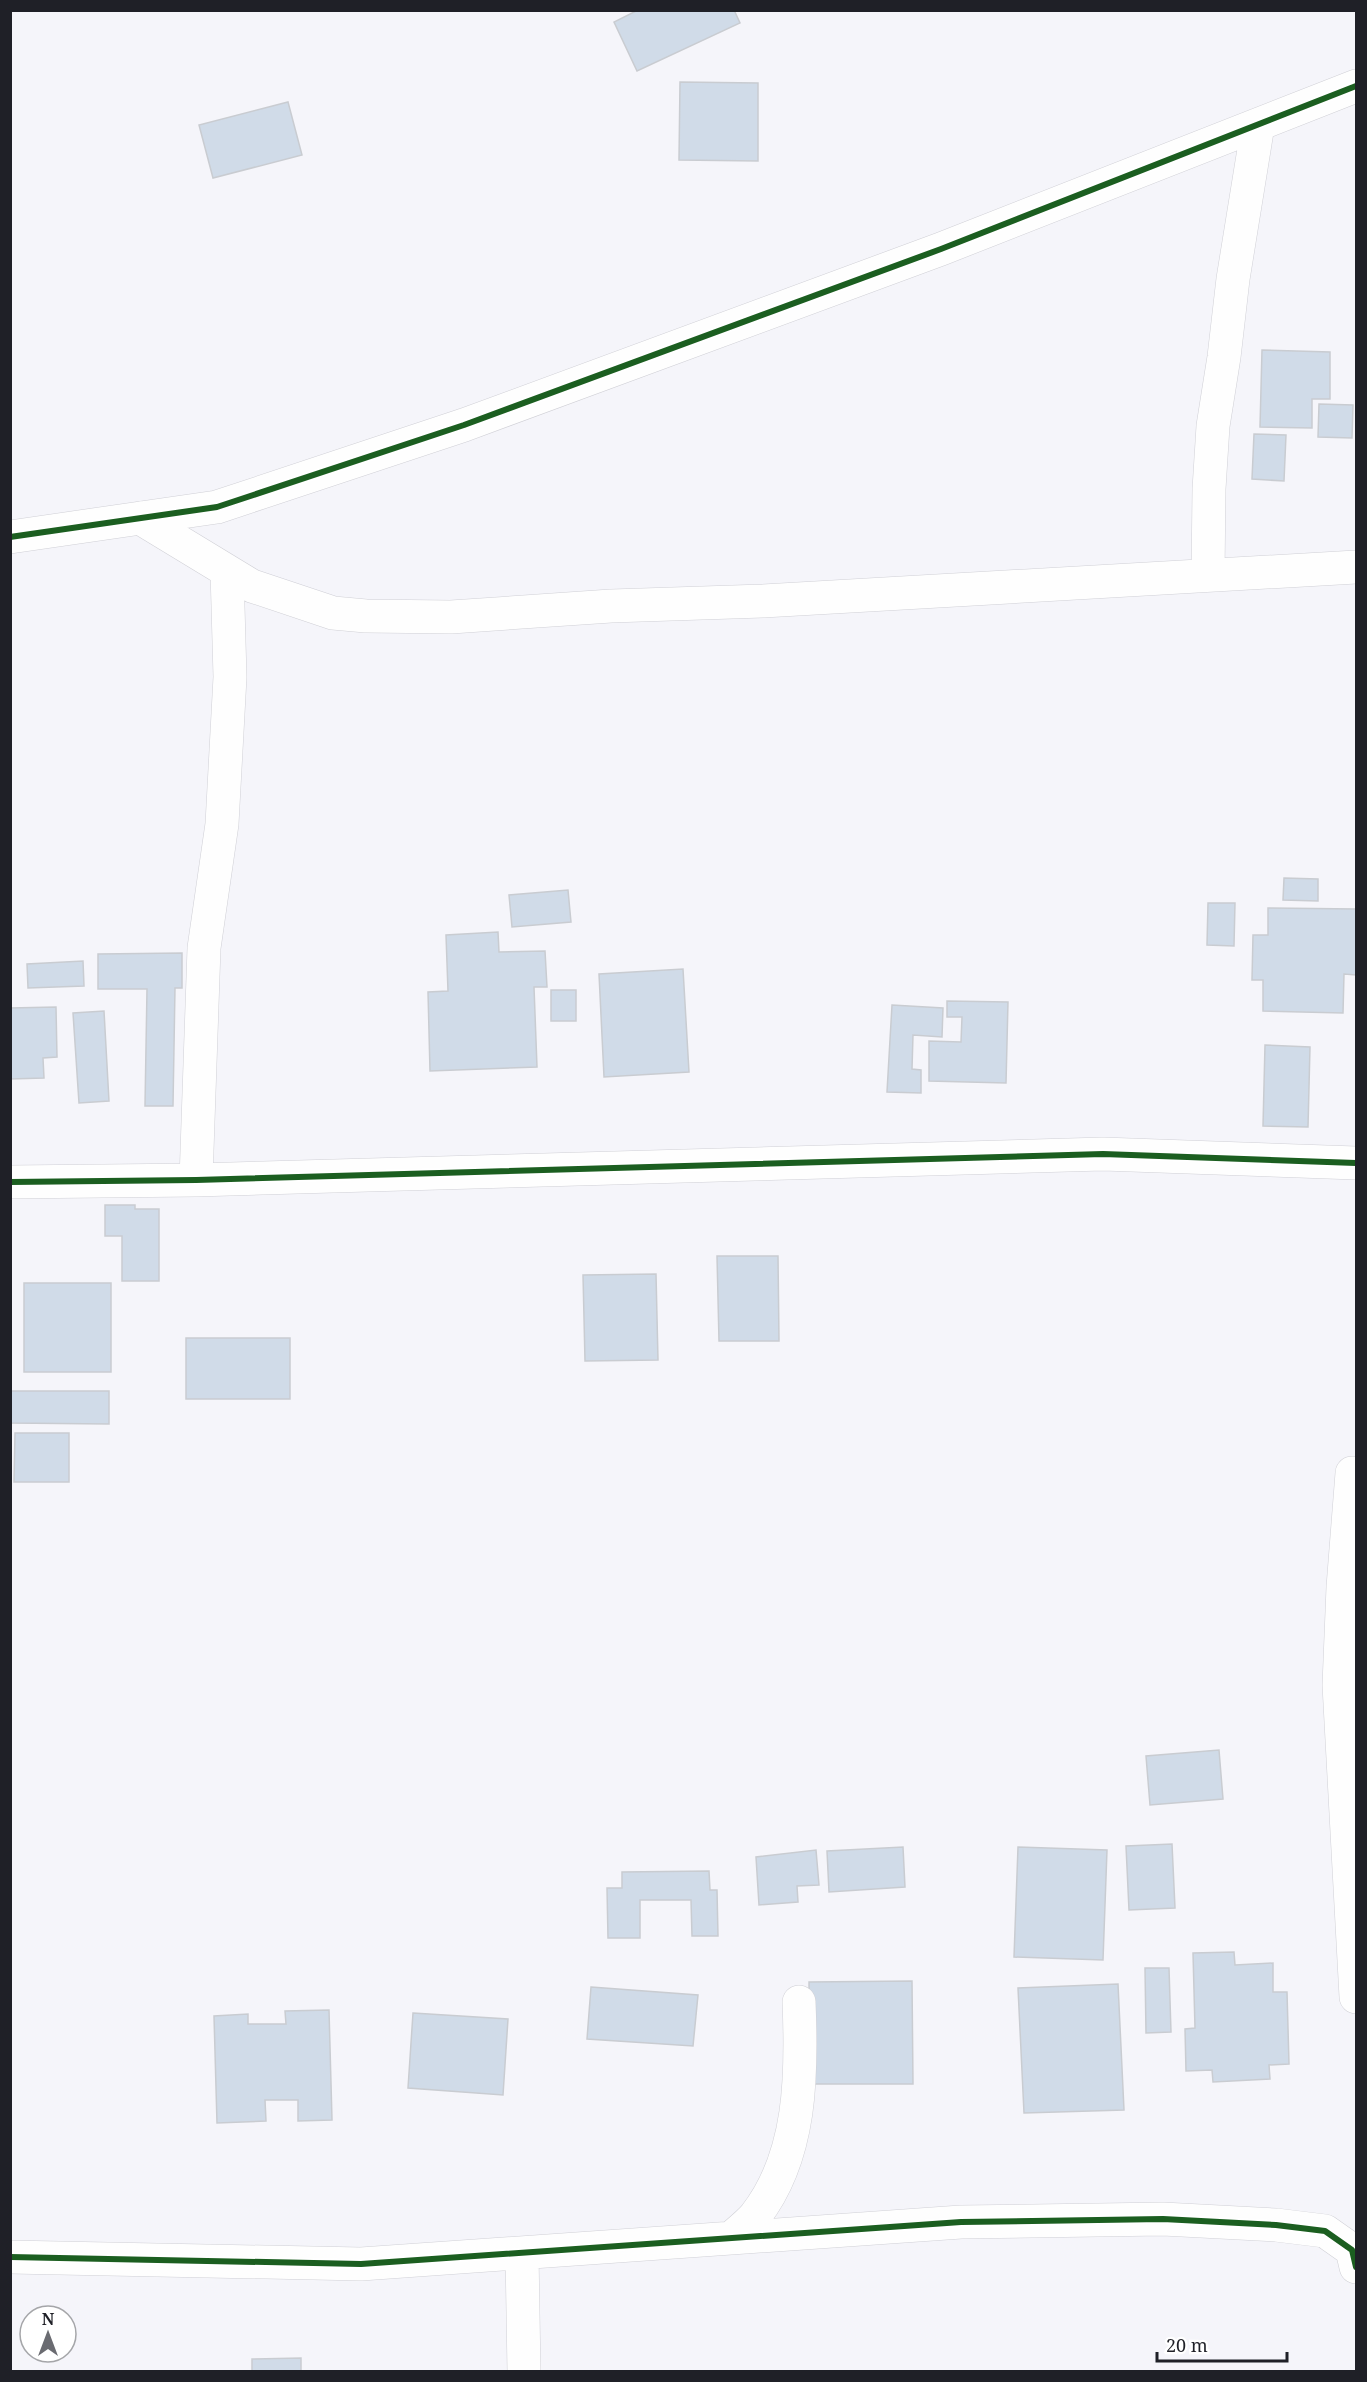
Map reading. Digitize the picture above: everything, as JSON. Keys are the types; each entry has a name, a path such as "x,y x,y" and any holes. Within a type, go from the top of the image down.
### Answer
{"street":[{"path":"10,537 217,507 464,425 941,249 1356,86"},
{"path":"1208,575 1209,489 1213,426 1233,279 1258,125"},
{"path":"140,518 252,586 333,613 451,617 611,606 763,601 1356,567"},
{"path":"196,1180 204,948 222,824 230,677 227,571"},
{"path":"10,1182 196,1180 1103,1154 1356,1163"},
{"path":"1352,1473 1352,1550 1339,1685 1356,1997"},
{"path":"731,2238 754,2217 774,2185 789,2148 798,2103 801,2048 799,2002"},
{"path":"10,2257 362,2264 961,2222 1163,2218 1276,2225 1325,2231 1352,2250 1356,2267"},
{"path":"522,2253 524,2372"}],"building":[{"path":"638,10 734,10 740,23 637,71 614,22"},
{"path":"680,82 758,83 758,161 679,160"},
{"path":"288,102 302,155 213,178 199,125"},
{"path":"1262,350 1330,352 1330,399 1312,399 1312,428 1260,427"},
{"path":"1319,404 1353,405 1352,438 1318,437"},
{"path":"1254,434 1286,435 1284,481 1252,479"},
{"path":"1284,878 1318,879 1318,901 1283,900"},
{"path":"568,890 571,922 512,927 509,895"},
{"path":"1208,903 1235,903 1234,946 1207,945"},
{"path":"1268,908 1356,909 1356,975 1344,974 1343,1013 1263,1011 1263,980 1252,980 1253,935 1268,935"},
{"path":"498,932 499,952 545,951 547,987 534,987 537,1067 430,1071 428,992 448,991 446,935"},
{"path":"182,953 182,988 175,988 173,1106 145,1106 147,989 98,989 98,954"},
{"path":"83,961 84,986 28,988 27,964"},
{"path":"683,969 689,1072 604,1077 599,974"},
{"path":"551,990 576,990 576,1021 551,1021"},
{"path":"947,1001 1008,1002 1006,1083 929,1081 929,1041 961,1042 962,1017 947,1017"},
{"path":"892,1005 943,1008 942,1037 913,1035 912,1069 921,1070 921,1093 887,1092"},
{"path":"56,1007 57,1057 43,1058 44,1078 10,1079 10,1008"},
{"path":"104,1011 109,1101 79,1103 73,1013"},
{"path":"1265,1045 1310,1047 1308,1127 1263,1126"},
{"path":"105,1205 135,1205 135,1209 159,1209 159,1281 122,1281 122,1236 105,1236"},
{"path":"717,1256 778,1256 779,1341 719,1341"},
{"path":"656,1274 658,1360 585,1361 583,1275"},
{"path":"24,1283 111,1283 111,1372 24,1372"},
{"path":"186,1338 290,1338 290,1399 186,1399"},
{"path":"10,1391 109,1391 109,1424 10,1423"},
{"path":"15,1433 69,1433 69,1482 14,1482"},
{"path":"1219,1750 1223,1799 1150,1805 1146,1756"},
{"path":"1172,1844 1175,1908 1129,1910 1126,1846"},
{"path":"903,1847 905,1887 829,1892 827,1851"},
{"path":"1018,1847 1107,1850 1103,1960 1014,1957"},
{"path":"816,1850 819,1885 797,1886 798,1902 759,1905 756,1857"},
{"path":"709,1871 710,1890 717,1890 718,1936 692,1936 691,1900 640,1900 640,1938 608,1938 607,1888 622,1888 622,1872"},
{"path":"1234,1952 1235,1965 1273,1963 1273,1992 1287,1992 1289,2064 1269,2065 1270,2079 1213,2082 1212,2070 1186,2071 1185,2029 1195,2028 1193,1953"},
{"path":"1145,1968 1169,1968 1171,2032 1146,2033"},
{"path":"912,1981 913,2084 810,2084 809,1982"},
{"path":"1118,1984 1124,2110 1024,2113 1018,1988"},
{"path":"591,1987 698,1995 693,2046 587,2039"},
{"path":"329,2010 332,2120 298,2121 298,2100 265,2100 266,2121 217,2123 214,2016 248,2014 248,2024 286,2024 285,2011"},
{"path":"413,2013 508,2019 503,2095 408,2088"},
{"path":"301,2358 301,2372 252,2372 252,2359"}],"cycle path":[{"path":"10,537 217,507 464,425 941,249 1356,86"},
{"path":"10,1182 196,1180 1103,1154 1356,1163"},
{"path":"10,2257 361,2264 961,2222 1163,2219 1276,2225 1325,2231 1352,2250 1356,2267"}]}
